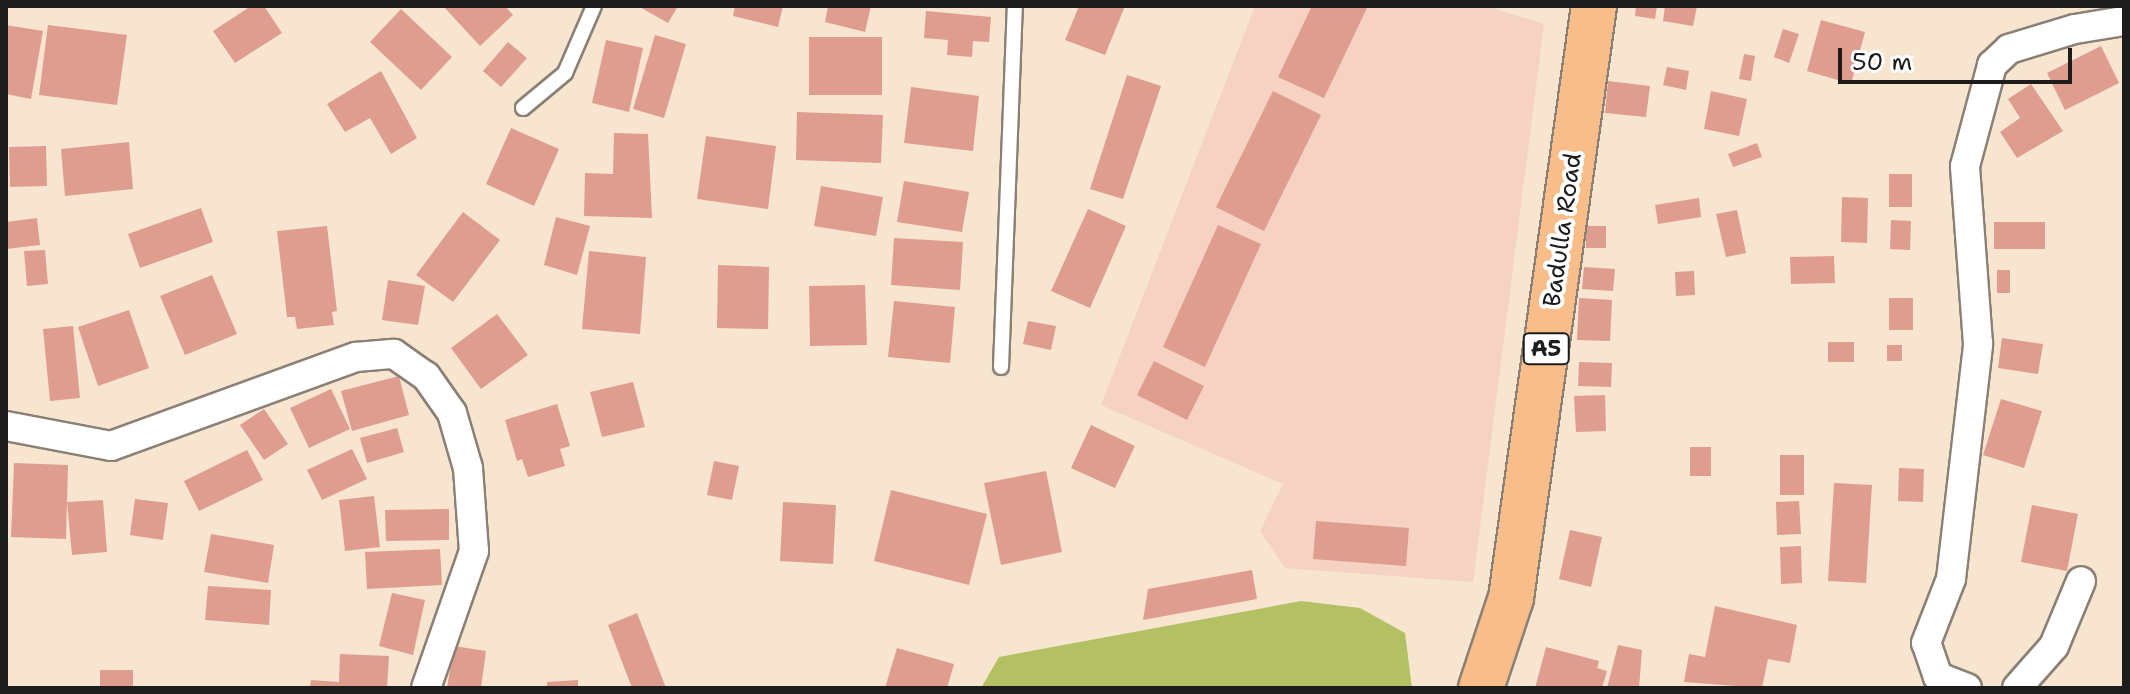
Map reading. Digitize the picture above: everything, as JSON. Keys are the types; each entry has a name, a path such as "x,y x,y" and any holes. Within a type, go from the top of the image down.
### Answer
{"highway":[{"name":"Badulla Road","path":"1481,688 1511,598 1594,6"}],"street":[{"path":"1967,688 1938,677 1926,643 1951,579 1978,344 1965,166 1992,65 2009,49 2075,29 2124,21"},
{"path":"6,426 111,446 356,357 394,354 426,376 452,413 468,468 474,551 426,688"},
{"path":"2017,688 2054,646 2081,581"}],"lane":[{"path":"523,108 565,73 594,6"},
{"path":"1001,367 1015,6"}],"shaded area":[{"path":"1255,6 1486,6 1544,24 1473,582 1285,568 1260,531 1283,484 1101,405"}],"green space":[{"path":"1301,601 1360,608 1405,633 1412,688 981,688 999,657"}],"building":[{"path":"251,6 264,6 282,33 235,63 213,31"},
{"path":"443,6 505,6 513,15 480,46"},
{"path":"638,6 678,6 668,23"},
{"path":"735,6 783,6 778,27 733,16"},
{"path":"828,6 871,6 865,32 825,22"},
{"path":"1079,6 1125,6 1105,55 1065,40"},
{"path":"1312,6 1368,6 1324,98 1278,77"},
{"path":"1636,6 1657,6 1655,19 1635,16"},
{"path":"1665,6 1697,6 1693,26 1663,21"},
{"path":"401,9 452,57 421,90 370,42"},
{"path":"926,11 991,17 989,42 973,41 972,57 947,55 948,40 924,38"},
{"path":"1821,20 1865,32 1851,84 1807,71"},
{"path":"6,25 43,31 31,99 6,94"},
{"path":"48,25 127,35 117,105 39,95"},
{"path":"1783,29 1799,34 1789,63 1774,57"},
{"path":"655,35 686,44 664,118 633,109"},
{"path":"809,37 882,37 882,95 809,95"},
{"path":"606,40 643,48 629,112 592,103"},
{"path":"508,42 527,58 501,87 483,71"},
{"path":"2101,46 2119,83 2065,110 2047,73"},
{"path":"1744,54 1755,56 1751,81 1739,79"},
{"path":"1667,67 1689,71 1686,90 1663,85"},
{"path":"381,71 417,138 391,154 370,118 345,132 327,104"},
{"path":"1127,75 1161,86 1123,199 1090,189"},
{"path":"1608,81 1650,86 1646,117 1605,113"},
{"path":"2031,84 2063,131 2017,158 2000,132 2020,118 2008,99"},
{"path":"911,87 979,96 973,151 904,143"},
{"path":"1273,91 1321,115 1264,231 1216,207"},
{"path":"1711,91 1747,99 1739,136 1704,129"},
{"path":"797,112 883,115 881,163 796,160"},
{"path":"511,128 559,149 534,206 486,184"},
{"path":"614,133 648,134 652,218 584,216 585,173 613,174"},
{"path":"706,136 776,146 768,209 697,199"},
{"path":"129,142 133,189 65,196 61,149"},
{"path":"1757,143 1762,157 1733,167 1728,154"},
{"path":"46,146 47,186 10,187 9,147"},
{"path":"1889,174 1912,174 1912,207 1889,207"},
{"path":"904,181 969,192 962,232 897,222"},
{"path":"821,186 883,197 876,236 814,226"},
{"path":"1842,197 1868,198 1867,243 1841,242"},
{"path":"1699,198 1701,217 1658,224 1655,205"},
{"path":"201,208 213,242 140,268 128,234"},
{"path":"1088,209 1126,226 1090,308 1051,291"},
{"path":"1737,210 1746,253 1726,257 1716,214"},
{"path":"463,212 500,240 453,302 416,275"},
{"path":"556,217 590,226 577,275 544,265"},
{"path":"37,218 40,245 6,249 6,222"},
{"path":"1891,220 1911,221 1910,250 1890,249"},
{"path":"1994,222 2045,222 2045,249 1994,249"},
{"path":"1218,225 1261,244 1205,367 1163,347"},
{"path":"327,226 337,311 332,312 334,325 297,329 295,317 287,317 277,231"},
{"path":"1586,226 1606,226 1606,248 1586,248"},
{"path":"894,238 963,242 960,290 891,285"},
{"path":"45,250 48,284 27,286 24,251"},
{"path":"589,251 646,257 640,334 582,329"},
{"path":"1834,256 1835,283 1791,284 1790,257"},
{"path":"718,265 769,267 768,329 717,328"},
{"path":"1584,267 1615,269 1613,291 1582,289"},
{"path":"1997,270 2010,270 2010,293 1997,293"},
{"path":"1694,271 1695,295 1676,296 1675,272"},
{"path":"212,275 237,334 185,355 160,296"},
{"path":"388,280 425,286 418,325 382,320"},
{"path":"865,285 867,345 810,346 809,286"},
{"path":"1579,298 1612,300 1610,341 1577,340"},
{"path":"1889,298 1913,298 1913,330 1889,330"},
{"path":"894,301 955,307 950,363 888,357"},
{"path":"129,310 149,368 98,386 78,327"},
{"path":"497,314 528,355 481,389 451,348"},
{"path":"1028,321 1056,326 1051,350 1023,344"},
{"path":"73,326 80,398 50,401 43,329"},
{"path":"2002,338 2043,344 2038,374 1998,368"},
{"path":"1828,342 1854,342 1854,362 1828,362"},
{"path":"1887,345 1902,345 1902,361 1887,361"},
{"path":"1154,361 1204,386 1187,420 1137,395"},
{"path":"1579,362 1612,363 1611,387 1578,386"},
{"path":"399,376 409,415 352,431 341,391"},
{"path":"633,382 645,427 602,437 590,392"},
{"path":"331,389 350,429 309,448 290,408"},
{"path":"1605,395 1606,431 1576,432 1574,396"},
{"path":"2001,399 2042,411 2024,468 1983,455"},
{"path":"557,404 570,446 560,449 565,466 528,477 522,459 517,461 505,420"},
{"path":"264,409 288,444 264,460 240,425"},
{"path":"1091,425 1135,446 1115,488 1071,468"},
{"path":"397,428 404,452 367,463 360,438"},
{"path":"1690,447 1711,447 1711,476 1690,476"},
{"path":"352,449 367,479 322,500 307,470"},
{"path":"247,450 263,480 199,511 184,481"},
{"path":"1780,455 1804,455 1804,495 1780,495"},
{"path":"714,461 739,466 732,500 707,495"},
{"path":"14,463 68,465 66,539 11,537"},
{"path":"1899,468 1924,469 1923,502 1898,501"},
{"path":"1046,471 1062,552 1001,565 984,483"},
{"path":"1834,483 1872,485 1866,583 1828,581"},
{"path":"891,490 987,514 969,585 874,561"},
{"path":"374,496 380,547 345,551 339,500"},
{"path":"135,499 168,503 163,540 130,535"},
{"path":"103,500 107,552 72,555 67,502"},
{"path":"1799,501 1801,534 1777,535 1776,502"},
{"path":"783,502 836,505 833,564 780,561"},
{"path":"2032,505 2078,514 2067,571 2021,562"},
{"path":"449,509 449,540 386,541 385,510"},
{"path":"1316,521 1409,528 1406,566 1313,559"},
{"path":"1570,530 1602,537 1591,587 1559,579"},
{"path":"211,534 274,545 268,583 204,572"},
{"path":"1801,546 1802,583 1781,584 1780,547"},
{"path":"440,549 442,585 367,589 365,552"},
{"path":"1252,570 1257,599 1143,620 1148,589"},
{"path":"208,586 271,590 269,625 205,620"},
{"path":"392,593 425,600 413,655 379,646"},
{"path":"1715,606 1797,625 1790,663 1768,659 1762,688 1684,682 1689,654 1705,657"},
{"path":"637,613 666,688 632,688 608,625"},
{"path":"1618,645 1642,650 1639,688 1607,688"},
{"path":"454,646 486,651 481,688 447,688"},
{"path":"1546,647 1599,661 1597,668 1607,671 1602,688 1535,688"},
{"path":"897,648 954,664 947,688 885,688"},
{"path":"340,654 389,656 387,688 310,688 311,680 339,682"},
{"path":"100,670 133,670 133,688 100,688"},
{"path":"578,680 578,688 547,688 547,682"}]}
